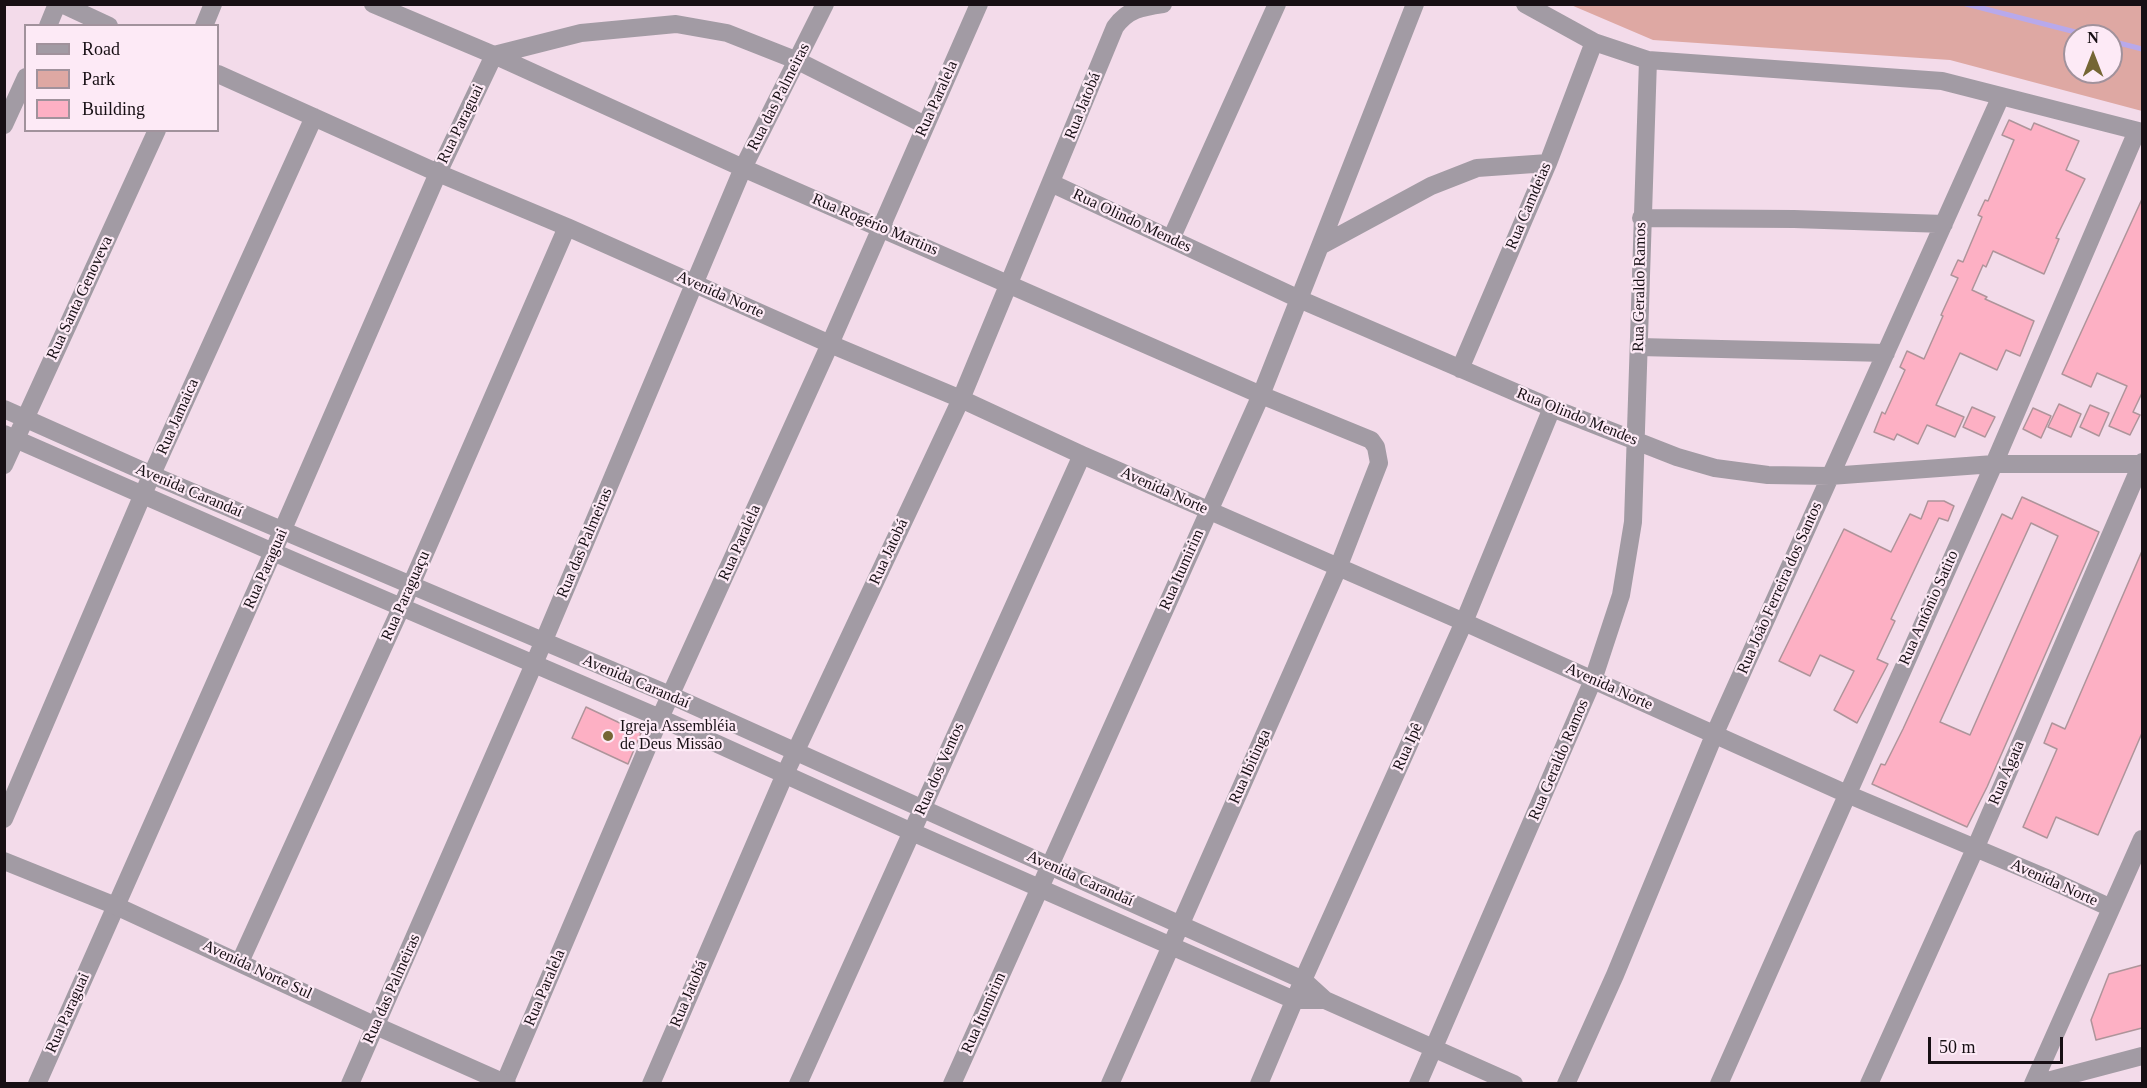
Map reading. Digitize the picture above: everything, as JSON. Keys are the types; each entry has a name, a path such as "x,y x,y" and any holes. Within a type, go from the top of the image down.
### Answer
{"street":[{"path":"49,24 60,4 105,24"},
{"path":"205,24 213,4"},
{"name":"Rua Rogério Martins","path":"373,4 494,55 743,168 1261,395 1371,440 1376,447"},
{"name":"Rua das Palmeiras","path":"350,1083 534,664 743,168 825,4"},
{"name":"Rua Paralela","path":"505,1083 670,695 830,344 979,4"},
{"name":"Rua Jatobá","path":"651,1083 785,774 961,399 1115,27 1122,17 1131,11 1163,4"},
{"path":"1171,239 1277,4"},
{"name":"Rua Itumirim","path":"952,1083 1261,395 1415,4"},
{"path":"1526,4 1594,42 1648,60 1942,81 2140,131"},
{"path":"494,55 581,33 676,24 727,33 798,61 925,125"},
{"name":"Rua Camdeias","path":"1460,369 1548,163 1594,42"},
{"name":"Rua Paraguai","path":"36,1083 283,531 438,173 494,55"},
{"name":"Rua Geraldo Ramos","path":"1418,1083 1593,680 1622,595 1633,522 1641,218 1648,60"},
{"name":"Avenida Norte","path":"219,74 438,173 961,399 1082,455 1715,733 1847,794 2044,877 2111,908"},
{"path":"4,125 24,81"},
{"name":"Rua João Ferreira dos Santos","path":"1566,1083 1615,975 1715,733 2001,96"},
{"name":"Rua Jamaica","path":"4,819 143,494 314,117"},
{"name":"Rua Antônio Satito","path":"1719,1083 2140,131"},
{"name":"Rua Santa Genoveva","path":"4,465 10,436 26,418 156,132"},
{"path":"1320,246 1431,186 1477,168 1548,163"},
{"name":"Rua Olindo Mendes","path":"1051,183 1299,299 1460,369 1677,458 1715,468 1768,475 1830,476 1994,464 2142,463"},
{"path":"1641,218 1944,224"},
{"name":"Rua Paraguaçu","path":"240,962 411,586 567,227"},
{"path":"1639,347 1886,353"},
{"name":"Rua Ipê","path":"1259,1083 1302,980 1464,622 1552,408"},
{"name":"Avenida Carandaí","path":"4,409 152,475 670,695 1302,980 1325,1000 1514,1083"},
{"name":"Avenida Carandaí","path":"10,436 401,608 660,718 1040,889 1294,1000 1325,1000"},
{"name":"Rua Ibitinga","path":"1110,1083 1338,568 1379,463 1376,447"},
{"name":"Rua dos Ventos","path":"798,1083 1082,455"},
{"name":"Rua Ágata","path":"1869,1083 1975,849 2142,463"},
{"path":"2035,1083 2111,908 2137,862 2142,839"},
{"name":"Avenida Norte Sul","path":"4,861 116,906 505,1083"},
{"path":"2035,1083 2142,1056"}],"green space":[{"path":"1571,5 2142,5 2142,111 1950,60 1653,40"}],"building":[{"path":"2009,120 2031,130 2034,123 2079,141 2066,170 2085,179 2056,238 2059,239 2044,274 1993,251 1986,267 1983,265 1972,290 1987,297 1985,299 2034,321 2020,356 2006,350 1997,370 1960,353 1936,405 1964,417 1955,437 1927,425 1918,444 1897,434 1894,440 1874,432 1905,370 1900,367 1907,351 1924,359 1943,316 1941,315 1958,278 1951,275 1958,260 1963,262 1982,217 1978,215 1985,200 1988,201 2014,140 2002,135"},
{"path":"2142,199 2142,393 2133,412 2140,415 2130,435 2109,426 2127,386 2097,373 2091,387 2062,374"},
{"path":"2059,404 2081,414 2071,437 2048,427"},
{"path":"2090,405 2109,413 2099,436 2080,427"},
{"path":"1972,407 1995,417 1985,437 1963,427"},
{"path":"2033,408 2051,416 2041,438 2023,429"},
{"path":"2022,497 2099,532 1987,787 1967,827 1872,784 1881,764 1885,765 1903,729 2002,514 2012,519","holes":["2031,523 2058,536 1970,735 1940,722"]},
{"path":"1928,501 1944,501 1954,506 1948,521 1939,518 1891,619 1895,621 1877,659 1888,664 1857,723 1834,710 1854,671 1820,655 1810,676 1779,661 1844,529 1891,552 1910,514 1921,519"},
{"path":"2142,551 2142,733 2098,835 2056,817 2047,838 2023,827 2057,749 2044,743 2052,723 2065,729"},
{"name":"Igreja Assembléia de Deus Missão","path":"586,707 641,733 628,764 572,738"},
{"path":"2142,965 2142,1028 2096,1040 2091,1020 2109,974"}],"waterway":[{"path":"1966,4 2063,29"},
{"path":"2123,44 2142,49"}],"place":[{"name":"Igreja Assembléia de Deus Missão","path":"608,736"}]}
